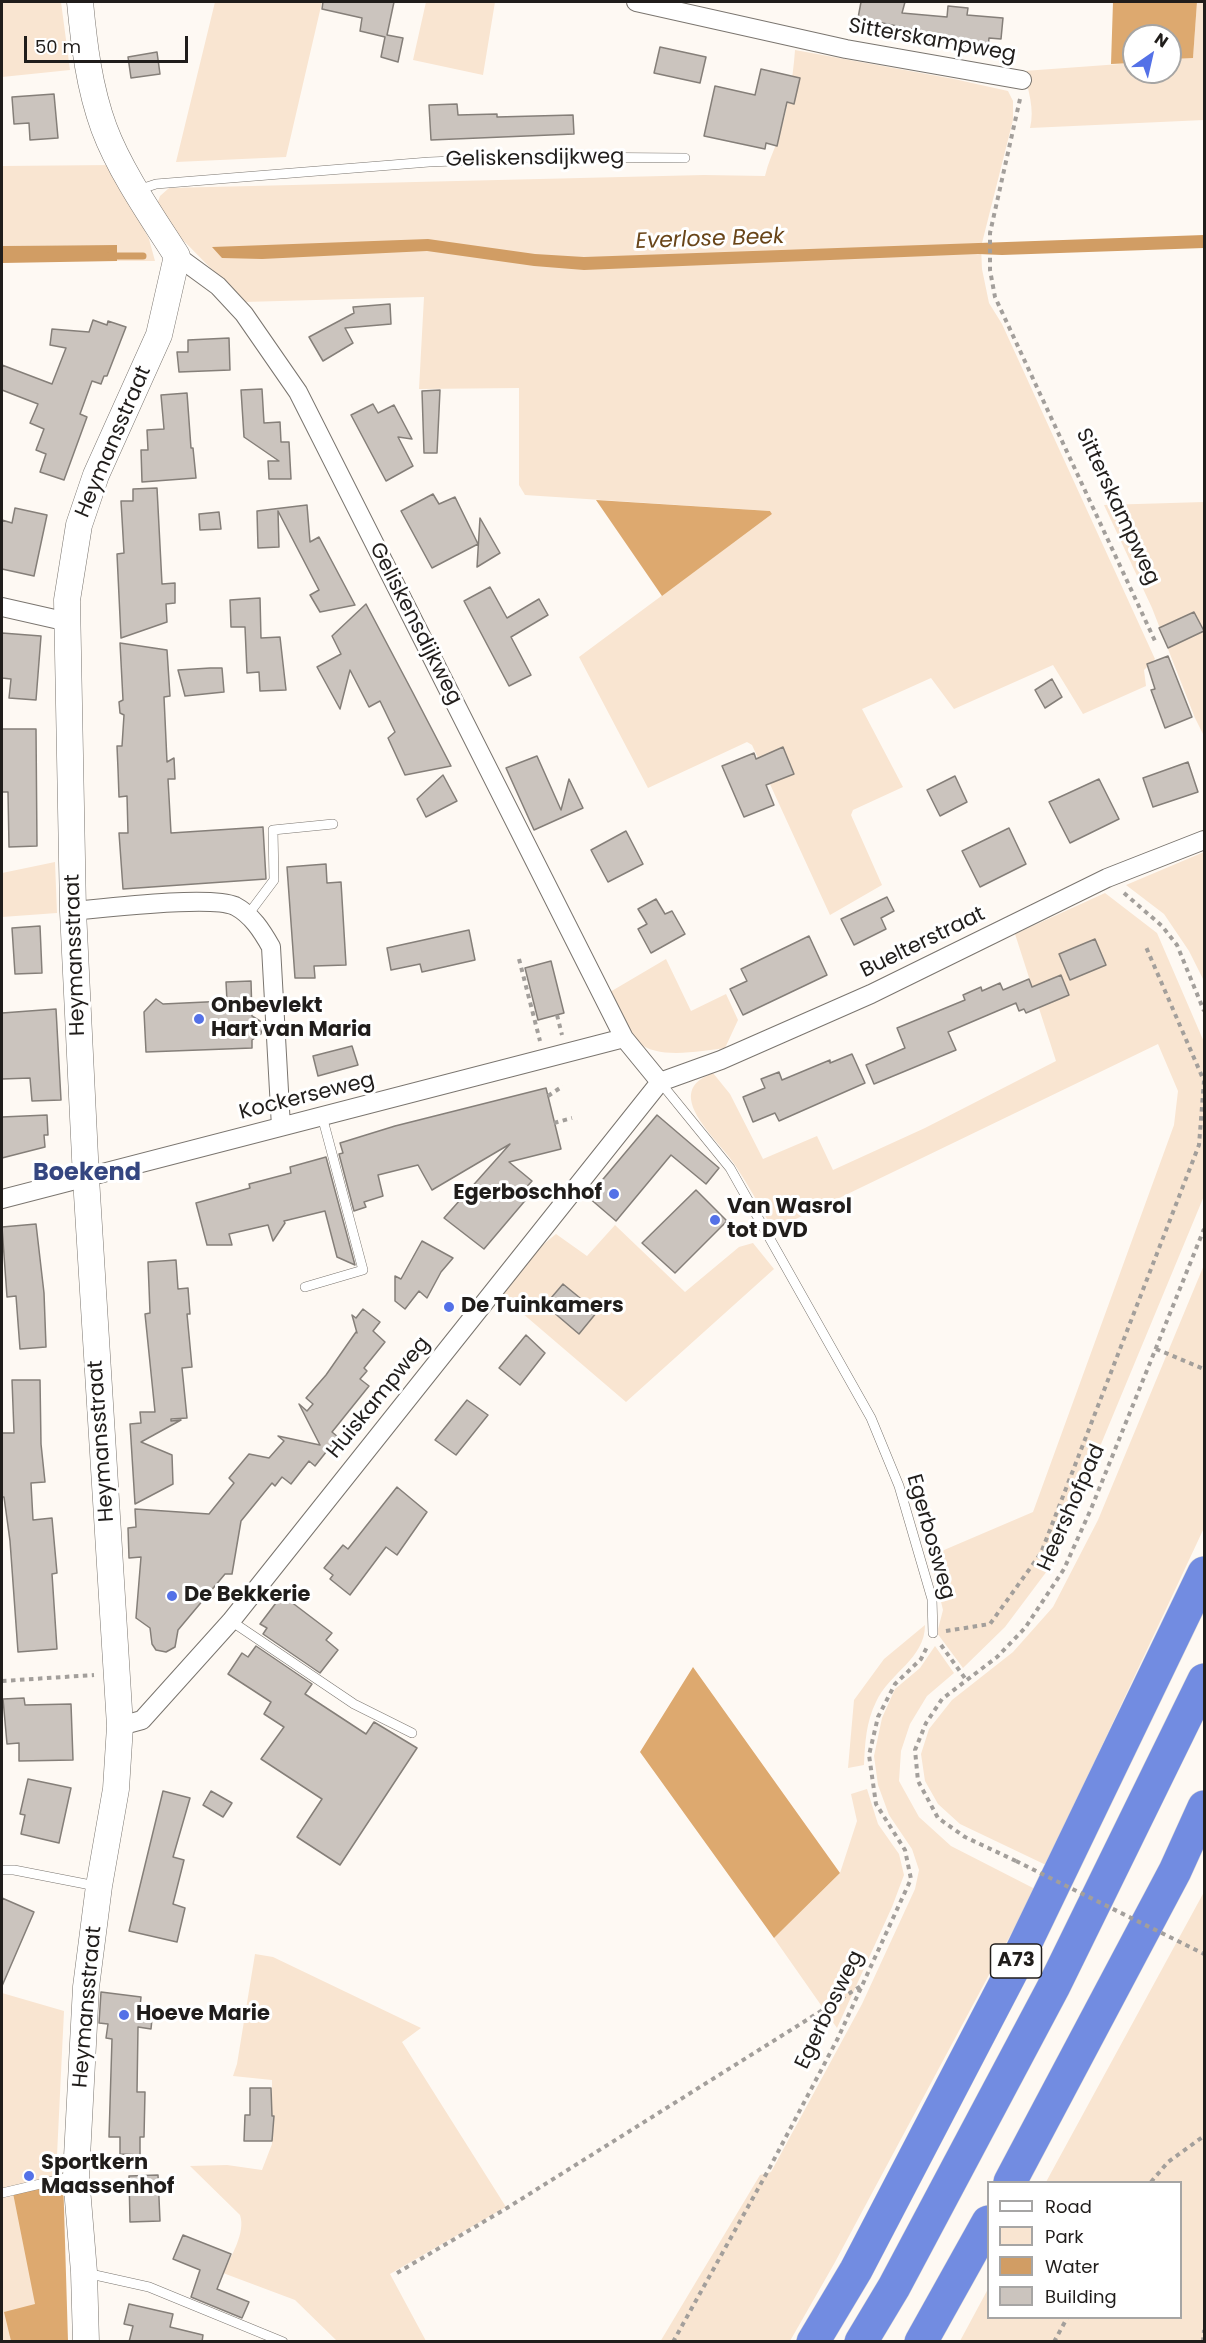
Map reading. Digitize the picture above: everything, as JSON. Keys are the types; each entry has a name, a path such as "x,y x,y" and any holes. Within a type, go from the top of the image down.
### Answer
{"highway":[{"name":"A73","path":"813,2342 856,2270 1014,1967 1204,1573"},
{"name":"A73","path":"861,2342 894,2287 1054,1986 1204,1680"},
{"path":"1012,2181 1175,1871 1204,1807"},
{"path":"1175,1871 1204,1827"},
{"path":"921,2342 987,2225"}],"street":[{"name":"Geliskensdijkweg","path":"80,2 86,66 104,128 135,190 177,256 218,286 244,314 298,392 624,1038 660,1082"},
{"name":"Sitterskampweg","path":"636,2 846,50 1022,80"},
{"name":"Heymansstraat","path":"86,2342 84,2272 76,2176 86,1987 99,1886 116,1789 120,1726 86,1178 73,911 67,600 79,525 96,475 159,335 177,256"},
{"path":"2,607 68,622"},
{"name":"Buelterstraat","path":"660,1082 721,1060 879,990 1107,878 1204,840"},
{"path":"73,911 205,901 234,906 258,925 271,947 281,1127"},
{"name":"Kockerseweg","path":"2,1199 624,1038"},
{"name":"Huiskampweg","path":"120,1726 142,1720 231,1621 660,1082"}],"lane":[{"name":"Geliskensdijkweg","path":"135,190 156,184 429,162 551,157 685,158"},
{"path":"247,916 274,880 273,830 333,824"},
{"name":"Egerbosweg","path":"660,1082 730,1168 871,1418 899,1486 932,1599 933,1633"},
{"path":"304,1287 363,1270 322,1116"},
{"path":"231,1621 354,1704 412,1733"},
{"path":"2,1870 14,1870 99,1886"},
{"path":"2,2193 76,2176"},
{"path":"84,2272 149,2287 283,2342"}],"path":[{"name":"Sitterskampweg","path":"1022,80 1017,117 990,233 990,266 995,297 1155,640"},
{"path":"1107,878 1162,926 1177,945 1204,1011"},
{"path":"967,1681 933,1633 990,1624 1041,1553 1199,1144 1204,1081 1146,947"},
{"path":"519,959 544,1059"},
{"path":"548,1096 563,1086"},
{"path":"554,1123 572,1118"},
{"name":"Heershofpad","path":"1203,1954 965,1838 938,1818 918,1781 915,1750 926,1723 942,1699 997,1657 1025,1628 1064,1569 1204,1229"},
{"path":"1156,1349 1204,1369"},
{"name":"Egerbosweg","path":"673,2342 775,2159 838,2038 911,1879 905,1850 876,1804 869,1755 878,1717 895,1684 921,1659 933,1633"},
{"path":"2,1681 116,1674"},
{"path":"397,2273 507,2208 862,1985"},
{"path":"1152,2181 1168,2162 1204,2136"},
{"path":"1053,2342 1066,2319"},
{"path":"1203,2342 1204,2333"}],"green space":[{"path":"2,2 61,2 70,70 2,77"},
{"path":"215,2 322,2 286,157 176,162"},
{"path":"426,2 495,2 483,75 413,60"},
{"path":"1197,2 1204,2 1204,120 1030,128 1031,107 1024,71 1122,64 1122,84 1182,84 1182,58 1193,57"},
{"path":"795,50 1008,91 1013,101 1013,120 981,247 982,269 989,303 1002,324 1155,659 1144,670 1146,686 1083,714 1053,665 954,709 931,678 862,709 903,787 853,810 851,815 882,885 830,915 752,745 747,742 648,788 579,657 772,514 770,511 525,495 519,485 519,388 419,389 424,297 244,302 175,232 156,207 160,196 169,188 704,175 765,176 784,118"},
{"path":"112,165 149,239 155,261 117,261 117,245 2,246 2,166"},
{"path":"1204,502 1204,736 1152,608 1104,505"},
{"path":"1204,852 1204,981 1189,951 1164,914 1126,885"},
{"path":"55,862 57,913 2,917 2,873"},
{"path":"1105,893 1157,933 1204,1042 1204,1196 1050,1567 1005,1627 963,1668 937,1633 943,1610 930,1556 1033,1512 1174,1125 1178,1091 1158,1044 773,1230 735,1165 697,1116 691,1094 697,1082 713,1073 730,1094 763,1159 817,1136 833,1170 925,1128 1056,1061 1015,934"},
{"path":"666,959 691,1011 726,994 738,1020 725,1048 680,1053 656,1051 646,1048 629,1031 610,992"},
{"path":"615,1225 685,1292 739,1247 753,1243 774,1269 626,1402 501,1295 534,1252 556,1234 587,1256"},
{"path":"1204,1265 1204,1528 1046,1865 960,1824 938,1804 925,1781 921,1754 929,1729 952,1700 1013,1652 1053,1607 1098,1520"},
{"path":"925,1625 923,1637 913,1657 889,1683 876,1702 870,1717 864,1765 848,1768 854,1700 884,1659"},
{"path":"935,1646 954,1673 927,1696 910,1724 901,1751 899,1781 919,1817 951,1846 1035,1889 834,2264 790,2341 660,2342 760,2175 771,2172 862,2004 915,1889 919,1870 912,1849 889,1815 878,1785 874,1756 882,1718 895,1689 920,1668"},
{"path":"867,1789 878,1824 899,1854 904,1875 892,1907 837,2028 774,1938 840,1873 857,1821 851,1794"},
{"path":"1204,1892 1204,2341 960,2341 987,2291 987,2319 1182,2319 1182,2181 1047,2181"},
{"path":"255,1954 273,1957 421,2028 402,2042 506,2207 390,2274 426,2341 337,2341 295,2300 223,2273 239,2237 240,2215 190,2166 227,2165 262,2170 272,2144 272,2080 233,2076 237,2064"},
{"name":"Sportkern Maassenhof","path":"2,1993 64,2011 48,2341 2,2341"}],"shaded area":[{"path":"1113,2 1197,2 1193,58 1182,58 1182,24 1122,24 1122,64 1111,64"},
{"path":"596,500 770,511 772,514 662,596"},
{"path":"693,1667 840,1873 774,1938 640,1752"},
{"path":"63,2175 68,2341 11,2341 4,2312 35,2304 12,2188"}],"water":[{"path":"1204,235 1204,248 978,254 584,270 534,266 427,251 262,259 222,258 212,247 428,239 535,254 584,257"},
{"path":"117,245 117,261 2,263 2,246"}],"building":[{"path":"323,2 394,2 387,35 403,38 398,62 381,57 385,37 360,31 362,18 322,9"},
{"path":"861,2 905,2 902,13 947,17 948,6 968,8 967,15 1003,18 1001,39 989,38 988,48 926,40 926,32 858,18"},
{"path":"660,47 706,57 700,83 654,73"},
{"path":"157,52 160,74 131,78 128,57"},
{"path":"761,69 800,78 794,104 787,102 777,146 766,143 765,149 704,136 715,86 755,95"},
{"path":"54,94 58,138 30,140 29,123 14,124 12,97"},
{"path":"457,104 458,115 497,114 497,117 573,115 574,134 431,140 429,105"},
{"path":"390,304 391,324 345,328 353,343 323,361 309,337 354,313 353,307"},
{"path":"93,320 107,325 108,321 126,327 107,376 104,376 101,384 92,381 80,414 87,417 64,480 40,472 46,454 36,450 44,429 30,423 38,404 2,390 2,365 52,384 66,348 50,345 52,329 89,332"},
{"path":"229,338 230,370 179,372 177,352 188,352 188,340"},
{"path":"262,389 264,423 280,422 281,442 289,442 291,479 269,479 268,461 279,461 244,437 241,390"},
{"path":"440,390 437,453 424,453 422,391"},
{"path":"187,393 191,448 193,448 196,478 142,482 141,450 148,450 147,430 164,429 161,395"},
{"path":"373,404 378,413 394,405 412,439 398,437 413,466 386,481 351,415"},
{"path":"157,488 162,584 175,583 175,603 166,604 167,622 121,638 117,554 124,553 121,501 133,501 133,489"},
{"path":"433,494 439,504 455,497 478,544 432,568 401,511"},
{"path":"307,505 310,542 319,537 355,605 320,612 310,595 319,590 278,511 279,547 258,548 257,511"},
{"path":"15,508 47,515 34,576 2,569 2,520 12,523"},
{"path":"219,512 221,529 200,530 199,514"},
{"path":"480,518 500,553 477,567"},
{"path":"490,587 507,618 539,599 548,615 511,637 531,675 509,686 464,601"},
{"path":"260,598 261,638 280,637 286,690 260,691 259,672 247,673 245,627 231,627 230,600"},
{"path":"366,604 451,766 405,775 388,738 395,732 380,701 369,707 350,670 340,709 317,667 341,654 332,636"},
{"path":"1194,612 1204,631 1168,648 1159,628"},
{"path":"2,633 41,636 36,700 9,698 11,679 2,678"},
{"path":"120,643 167,650 170,696 164,697 167,762 174,758 175,779 168,779 171,833 263,827 266,879 123,889 119,833 128,833 127,796 119,797 117,746 122,746 124,715 120,713 119,702 123,700"},
{"path":"1168,656 1192,717 1165,728 1151,690 1155,689 1147,664"},
{"path":"222,668 224,692 185,696 178,670"},
{"path":"1052,679 1062,697 1045,708 1035,690"},
{"path":"2,729 36,729 37,846 9,847 8,792 2,792"},
{"path":"783,747 794,774 766,785 774,805 744,817 722,766 754,753 756,759"},
{"path":"537,756 561,810 569,779 583,808 534,830 506,768"},
{"path":"1188,762 1198,792 1153,807 1143,778"},
{"path":"443,775 457,801 426,817 417,799"},
{"path":"955,776 967,802 940,816 927,790"},
{"path":"1099,779 1119,819 1070,843 1049,802"},
{"path":"1009,828 1026,864 980,887 962,851"},
{"path":"626,831 643,864 608,882 591,850"},
{"path":"326,864 327,883 341,882 346,965 314,966 315,978 295,978 287,867"},
{"path":"887,897 894,911 881,918 886,929 854,945 841,919"},
{"path":"656,899 665,914 672,911 685,934 651,953 638,929 647,924 638,909"},
{"path":"40,926 42,973 15,974 12,928"},
{"path":"469,930 475,960 422,972 420,964 391,970 387,948"},
{"path":"809,936 827,975 743,1015 730,989 747,981 741,969"},
{"path":"1095,939 1106,965 1070,980 1059,954"},
{"path":"551,961 564,1013 538,1020 525,968"},
{"path":"1061,975 1069,995 1026,1013 1024,1009 1019,1011 1016,1003 948,1032 956,1050 874,1084 866,1065 905,1048 897,1028 965,1000 963,995 981,987 982,991 1000,983 1003,990 1029,979 1032,987"},
{"name":"Onbevlekt Hart van Maria","path":"251,981 252,1016 260,1021 262,1028 261,1034 252,1040 252,1048 146,1052 144,1012 156,999 163,1004 227,1001 226,982"},
{"path":"56,1009 61,1100 32,1101 30,1078 2,1079 2,1013"},
{"path":"352,1046 358,1065 318,1076 313,1056"},
{"path":"852,1054 865,1083 779,1121 775,1113 753,1122 743,1097 765,1088 761,1079 779,1072 782,1080 830,1060 830,1063"},
{"path":"546,1088 561,1149 509,1162 532,1181 523,1191 529,1196 484,1249 444,1218 510,1144 432,1190 418,1165 378,1175 383,1196 364,1202 366,1207 354,1211 339,1154 343,1153 340,1143 395,1126"},
{"path":"47,1115 48,1135 44,1135 45,1147 2,1158 2,1117"},
{"path":"657,1115 719,1168 706,1184 671,1155 616,1221 588,1197"},
{"path":"326,1157 355,1265 337,1257 325,1211 284,1221 285,1223 273,1241 268,1225 229,1234 232,1245 207,1245 196,1203 250,1188 249,1184 291,1173 290,1167"},
{"path":"696,1190 727,1221 675,1273 642,1243"},
{"path":"36,1224 44,1293 46,1347 20,1349 16,1296 7,1297 2,1227"},
{"path":"422,1241 453,1258 441,1272 427,1298 419,1291 405,1309 395,1301 395,1276 401,1279"},
{"path":"176,1260 178,1289 188,1288 190,1314 187,1314 192,1367 182,1368 187,1418 171,1419 171,1421 181,1420 141,1442 172,1455 173,1484 135,1504 130,1424 141,1423 140,1412 155,1412 145,1314 150,1313 148,1262"},
{"path":"563,1284 597,1312 579,1334 545,1305"},
{"path":"363,1309 380,1322 373,1331 385,1342 364,1368 367,1371 360,1379 369,1386 332,1432 338,1437 315,1466 309,1461 291,1484 282,1477 275,1486 272,1483 241,1521 232,1574 225,1574 178,1630 175,1647 166,1652 156,1650 152,1644 150,1628 136,1618 141,1557 129,1558 128,1528 136,1527 135,1509 209,1514 234,1483 229,1478 249,1454 269,1458 284,1441 278,1436 320,1445 299,1404 307,1411 313,1404 306,1398 357,1333 352,1315 356,1318"},
{"path":"526,1335 545,1353 520,1385 499,1368"},
{"path":"12,1380 40,1380 41,1444 45,1482 31,1483 33,1520 52,1518 57,1573 52,1574 57,1649 18,1652 10,1541 4,1497 2,1497 2,1433 14,1433"},
{"path":"467,1400 488,1415 456,1455 435,1440"},
{"path":"397,1487 427,1512 397,1555 386,1547 350,1595 330,1579 333,1575 324,1568 343,1545 348,1549"},
{"path":"282,1595 332,1633 326,1640 338,1650 320,1673 263,1634 267,1628 260,1624"},
{"path":"256,1646 312,1684 305,1694 366,1734 374,1722 417,1748 340,1865 297,1837 322,1799 261,1759 284,1727 264,1714 271,1702 228,1674 242,1653 248,1657"},
{"path":"24,1698 25,1705 71,1704 73,1760 19,1761 19,1743 7,1744 3,1699"},
{"path":"28,1779 71,1788 59,1843 21,1834 25,1815 20,1814"},
{"path":"163,1791 190,1798 173,1857 184,1860 173,1904 185,1908 177,1942 129,1931"},
{"path":"211,1791 232,1803 223,1817 203,1805"},
{"path":"2,1898 34,1912 2,1986"},
{"path":"101,1992 141,1997 140,2007 153,2009 151,2029 138,2027 137,2092 145,2092 144,2137 140,2137 140,2155 120,2154 120,2137 109,2137 112,2039 106,2038 108,2024 99,2023"},
{"path":"250,2088 271,2088 272,2116 274,2116 272,2141 244,2141 245,2115 250,2115"},
{"path":"158,2175 160,2221 130,2222 129,2176"},
{"path":"183,2235 231,2254 217,2289 249,2302 242,2318 191,2297 200,2270 173,2259"},
{"path":"129,2304 173,2314 170,2327 203,2335 202,2342 129,2342 133,2326 124,2324"}],"waterway":[{"name":"Everlose Beek","path":"109,256 143,256"}],"place":[{"name":"Onbevlekt Hart van Maria","path":"199,1019"},
{"name":"Egerboschhof","path":"614,1194"},
{"name":"Van Wasrol tot DVD","path":"715,1220"},
{"name":"De Tuinkamers","path":"449,1307"},
{"name":"De Bekkerie","path":"172,1596"},
{"name":"Hoeve Marie","path":"124,2015"},
{"name":"Sportkern Maassenhof","path":"29,2176"}],"district":[{"name":"Boekend","path":"87,1174"}]}
